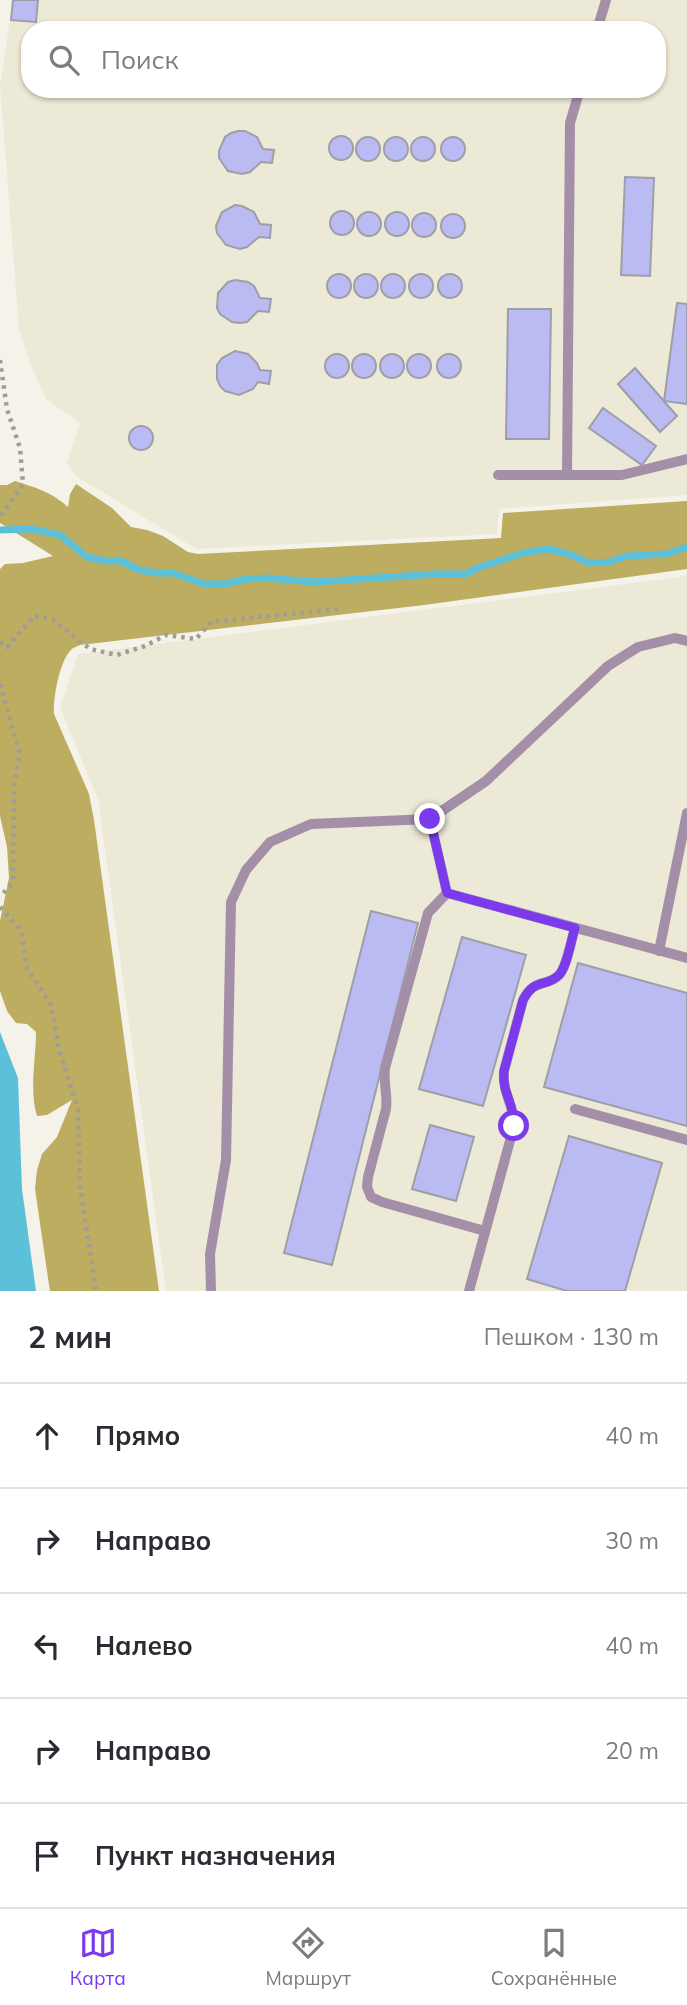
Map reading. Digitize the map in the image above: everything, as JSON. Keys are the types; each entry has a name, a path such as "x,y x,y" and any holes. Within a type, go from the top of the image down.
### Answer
{"lane":[{"path":"600,21 606,0"},
{"path":"567,475 570,122 577,98"},
{"path":"498,475 622,475 687,459"},
{"path":"211,1291 210,1254 226,1160 231,902 246,870 270,842 311,824 430,819 486,781 608,666 638,647 675,638 687,641"},
{"path":"659,951 687,813"},
{"path":"430,819 447,893"},
{"path":"447,893 687,958"},
{"path":"447,893 428,913 389,1055 384,1078 388,1099 367,1187 371,1197 382,1202 485,1231"},
{"path":"469,1291 514,1126 514,1113 503,1083 523,1000 528,989 559,975 575,928"},
{"path":"575,1109 687,1140"}],"path":[{"path":"0,360 7,409 20,448 23,484 0,517"},
{"path":"0,642 7,647 34,616 52,619 90,649 117,655 145,646 166,635 196,639 211,622 339,609"},
{"path":"0,684 20,754 14,785 13,882 0,897"},
{"path":"0,908 21,930 27,968 51,1005 59,1049 78,1110 80,1185 96,1291"}],"shaded area":[{"path":"13,0 687,0 687,495 499,509 497,534 196,549 76,476 67,463 80,423 46,399 31,366 19,329 0,85"},
{"path":"15,481 50,494 68,507 70,494 76,484 112,508 131,527 163,536 188,552 198,554 501,538 503,513 687,501 687,569 424,605 80,645 72,649 67,656 58,681 54,714 89,794 94,820 159,1291 50,1291 35,1189 37,1170 42,1154 57,1137 72,1100 47,1115 37,1116 33,1085 36,1032 27,1024 16,1023 7,1011 0,991 0,921 9,878 7,847 0,816 0,569 5,564 53,556 0,523 0,485"},
{"path":"687,576 687,1291 166,1291 98,799 60,708 78,654"}],"water":[{"path":"0,1032 18,1078 22,1189 36,1291 0,1291"}],"building":[{"path":"13,0 38,0 36,21 11,20"},
{"path":"245,131 257,137 263,149 274,150 272,163 261,162 250,172 242,174 228,171 219,158 219,151 225,137"},
{"path":"341,136 350,139 353,148 350,157 341,160 332,157 329,148 332,139"},
{"path":"368,137 377,140 380,149 377,158 368,161 359,158 356,149 359,140"},
{"path":"396,137 405,140 408,149 405,158 396,161 387,158 384,149 387,140"},
{"path":"423,137 432,140 435,149 432,158 423,161 414,158 411,149 414,140"},
{"path":"453,137 462,140 465,149 462,158 453,161 444,158 441,149 444,140"},
{"path":"625,177 654,178 650,276 621,275"},
{"path":"235,205 254,212 260,224 271,225 270,238 259,237 240,249 226,245 217,233 216,226 222,212"},
{"path":"342,211 351,214 354,223 351,232 342,235 333,232 330,223 333,214"},
{"path":"369,212 378,215 381,224 378,233 369,236 360,233 357,224 360,215"},
{"path":"397,212 406,215 409,224 406,233 397,236 388,233 385,224 388,215"},
{"path":"424,213 433,216 436,225 433,234 424,237 415,234 412,225 415,216"},
{"path":"453,214 462,217 465,226 462,235 453,238 444,235 441,226 444,217"},
{"path":"339,274 348,277 351,286 348,295 339,298 330,295 327,286 330,277"},
{"path":"366,274 375,277 378,286 375,295 366,298 357,295 354,286 357,277"},
{"path":"393,274 402,277 405,286 402,295 393,298 384,295 381,286 384,277"},
{"path":"421,274 430,277 433,286 430,295 421,298 412,295 409,286 412,277"},
{"path":"450,274 459,277 462,286 459,295 450,298 441,295 438,286 441,277"},
{"path":"228,282 248,282 254,286 260,298 271,299 269,312 258,311 247,322 240,323 232,322 220,314 217,308 218,293"},
{"path":"677,303 687,304 687,404 664,401"},
{"path":"508,309 551,309 549,439 506,439"},
{"path":"235,351 248,354 260,370 271,371 269,384 258,382 253,389 239,395 225,391 217,379 217,365 222,358"},
{"path":"337,354 346,357 349,366 346,375 337,378 328,375 325,366 328,357"},
{"path":"364,354 373,357 376,366 373,375 364,378 355,375 352,366 355,357"},
{"path":"392,354 401,357 404,366 401,375 392,378 383,375 380,366 383,357"},
{"path":"419,354 428,357 431,366 428,375 419,378 410,375 407,366 410,357"},
{"path":"449,354 458,357 461,366 458,375 449,378 440,375 437,366 440,357"},
{"path":"635,368 677,416 660,432 618,384"},
{"path":"603,408 656,446 642,465 589,428"},
{"path":"141,426 150,429 153,438 150,447 141,450 132,447 129,438 132,429"},
{"path":"371,911 418,923 332,1265 284,1253"},
{"path":"462,937 526,955 483,1106 419,1089"},
{"path":"578,963 687,993 687,1126 544,1087"},
{"path":"430,1125 474,1137 456,1201 412,1189"},
{"path":"569,1136 662,1163 625,1291 567,1291 527,1279"}],"waterway":[{"path":"0,530 31,529 60,535 87,557 121,561 139,570 173,573 204,584 267,578 314,582 466,574 523,553 548,549 589,563 609,562 626,556 666,554 687,547"}],"route":[{"path":"430,819 447,893 575,928 559,975 551,981 528,989 523,1000 503,1083 514,1113 514,1126"}]}
